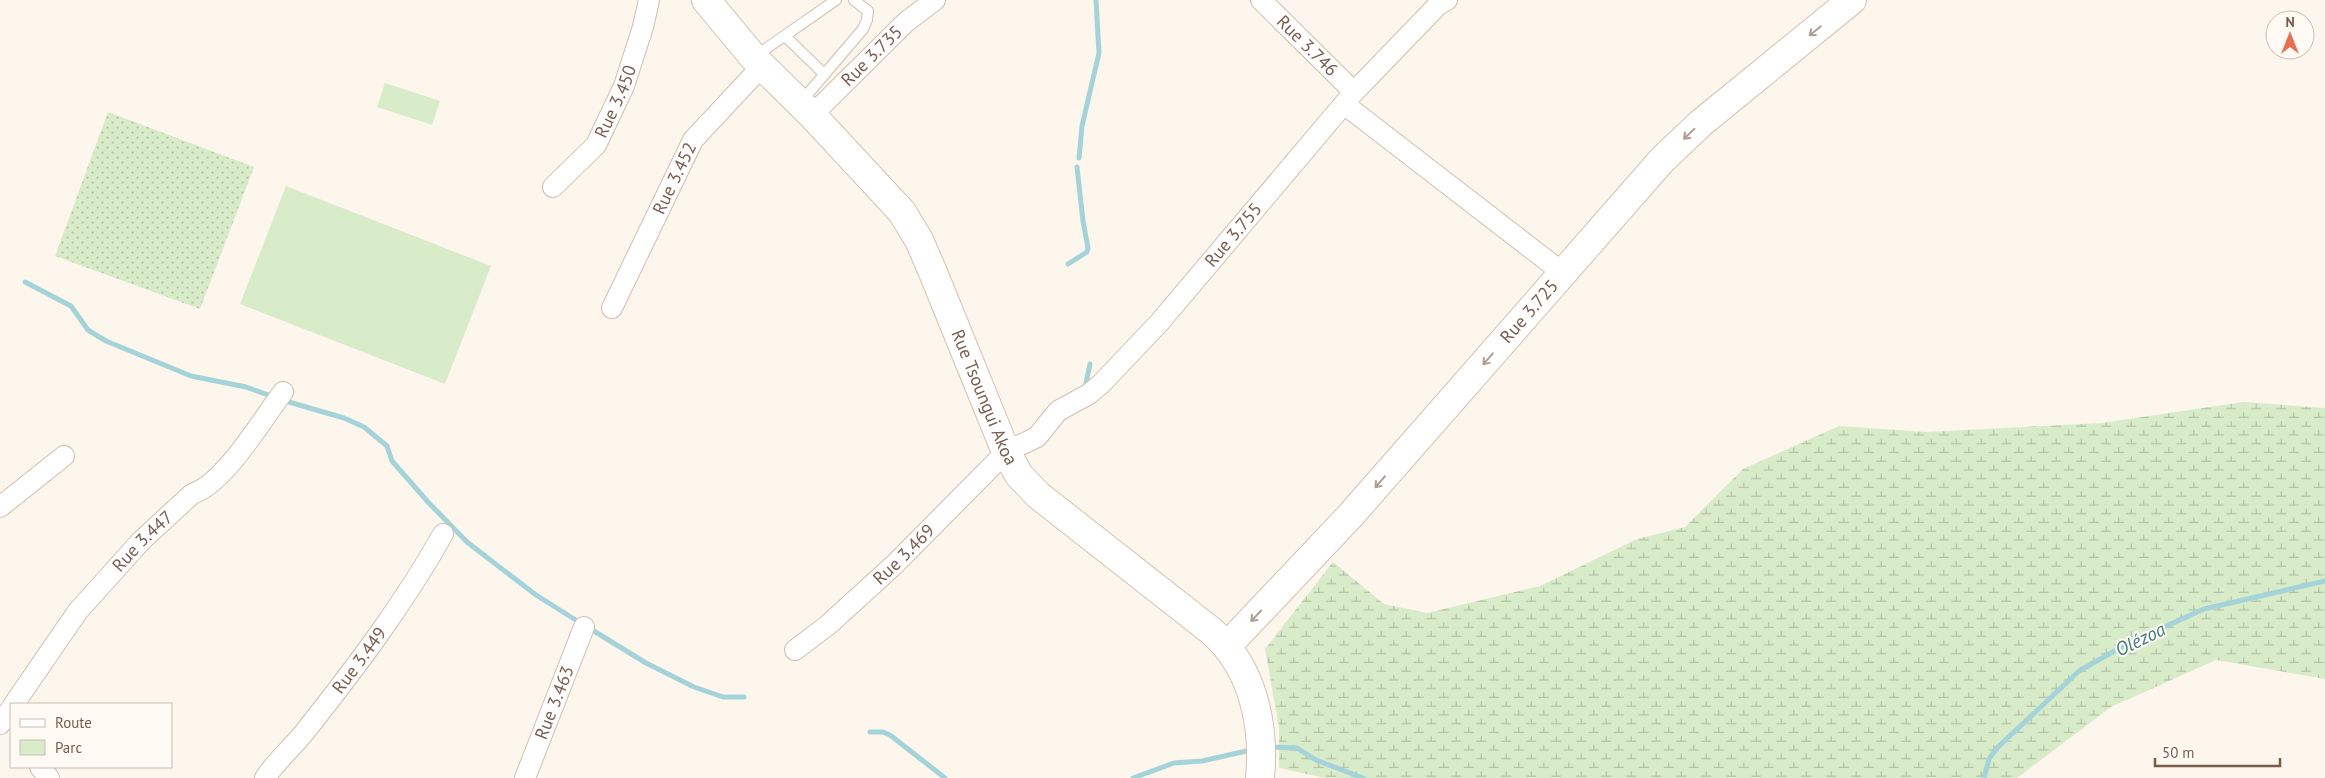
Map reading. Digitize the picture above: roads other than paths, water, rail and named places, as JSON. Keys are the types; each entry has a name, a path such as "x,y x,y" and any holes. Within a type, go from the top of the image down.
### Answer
{"main road":[{"name":"Rue Tsoungui Akoa","path":"706,0 758,62 806,109 902,212 919,240 1006,452 1019,475 1038,495 1203,624 1228,646 1247,678 1254,702 1262,755 1260,778"},
{"name":"Rue 3.725","path":"1228,646 1350,516 1662,160 1701,123 1852,0"}],"street":[{"name":"Rue 3.450","path":"553,187 596,145 624,86 643,27 649,0"},
{"name":"Rue 3.735","path":"806,109 906,22 935,0"},
{"name":"Rue 3.746","path":"1261,0 1349,98 1563,273"},
{"name":"Rue 3.755","path":"1006,452 1037,437 1058,411 1089,394 1101,384 1159,322 1349,98 1439,2"},
{"name":"Rue 3.452","path":"612,308 693,140 758,62"},
{"name":"Rue 3.447","path":"15,703 78,611 141,540 192,494 202,491 234,460 283,392"},
{"name":"Rue 3.469","path":"796,650 828,626 894,566 1006,452"},
{"path":"0,508 64,456"},
{"name":"Rue 3.449","path":"265,778 300,739 344,682 419,577 444,534"},
{"name":"Rue 3.463","path":"525,778 584,627"},
{"path":"41,768 49,778"}],"lane":[{"path":"758,62 785,36 836,0"},
{"path":"806,109 824,74 863,28 867,20 868,11 854,0"},
{"path":"785,36 824,74"}],"waterway":[{"path":"1079,158 1082,126 1099,53 1096,0"},
{"path":"1068,264 1087,252 1088,248 1077,167"},
{"path":"25,282 71,306 88,330 106,341 191,376 246,387 274,397"},
{"path":"1085,388 1090,364"},
{"path":"282,400 344,418 364,427 387,446 392,461 467,542 536,595 582,624"},
{"name":"Olézoa","path":"1984,778 1989,759 1997,748 2079,671 2125,645 2204,609 2325,581"},
{"path":"589,628 646,663 694,687 723,697 744,697"},
{"path":"870,732 883,732 890,735 945,778"},
{"path":"1270,747 1297,748 1316,760 1363,778"},
{"path":"1133,778 1174,763 1202,761 1251,750"}]}
